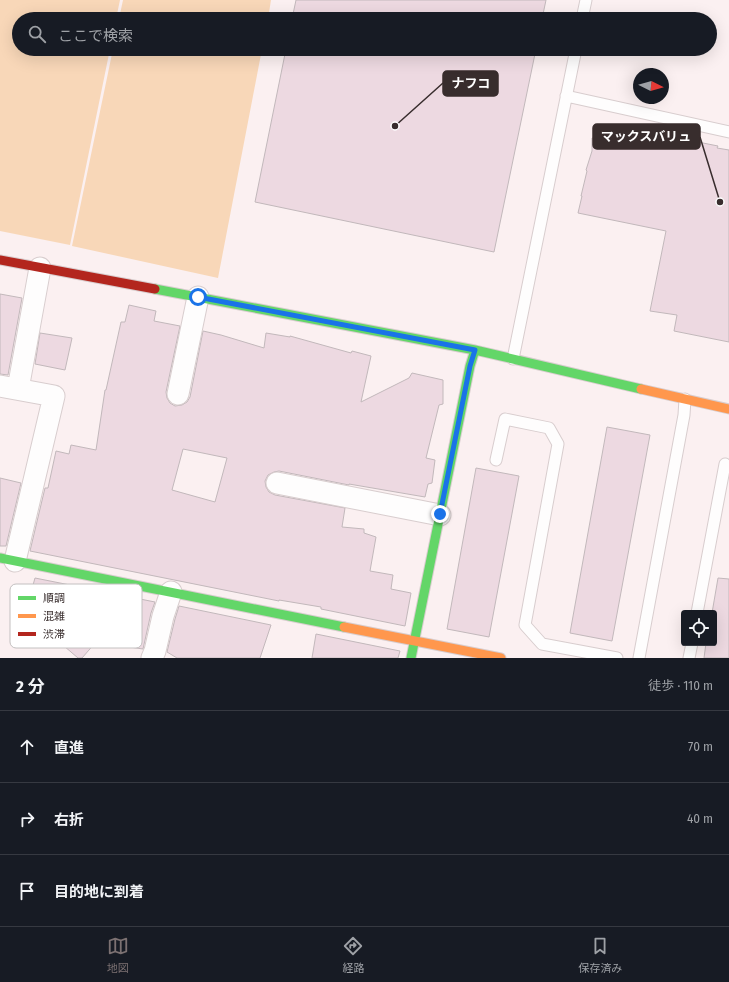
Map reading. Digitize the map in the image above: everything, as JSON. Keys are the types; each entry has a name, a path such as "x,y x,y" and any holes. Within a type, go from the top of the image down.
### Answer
{"street":[{"path":"0,260 475,350 729,409"},
{"path":"40,268 9,387 54,396 8,560 130,584"},
{"path":"178,394 198,297"},
{"path":"411,658 470,366 475,350"},
{"path":"277,483 440,514"},
{"path":"142,586 500,658"},
{"path":"152,658 170,592"}],"lane":[{"path":"583,12 586,0"},
{"path":"513,359 575,56"},
{"path":"566,96 729,132"},
{"path":"639,658 684,415 685,399"},
{"path":"496,460 505,419 549,428 558,444 525,626 542,644 617,658"},
{"path":"698,610 725,464"},
{"path":"689,658 691,646"}],"shaded area":[{"path":"0,0 120,0 117,12 12,12 12,56 109,56 70,245 0,231"},
{"path":"123,0 271,0 269,12 120,12"},
{"path":"112,56 261,56 218,278 72,246"}],"building":[{"path":"296,0 546,0 543,12 293,12"},
{"path":"285,56 535,56 494,252 255,202"},
{"path":"618,126 718,146 717,148 729,150 729,342 674,331 677,315 650,311 666,231 578,213 586,170 592,151 592,138 615,143"},
{"path":"0,294 22,298 8,375 0,374"},
{"path":"129,305 156,311 154,321 180,326 166,392 170,403 175,406 182,405 187,402 190,397 203,331 264,348 266,333 290,336 351,353 352,351 371,356 361,402 409,378 412,373 443,380 443,404 439,405 426,458 435,460 432,483 428,484 425,497 349,485 279,471 268,475 265,481 269,492 275,495 345,508 342,527 364,529 364,533 376,537 370,571 393,575 391,589 411,593 405,626 321,609 321,607 279,601 30,551 45,488 48,488 56,451 69,454 71,445 96,450 105,390 121,322 125,322","holes":["183,449 227,458 215,502 172,490"]},
{"path":"40,333 72,338 65,370 35,364"},
{"path":"607,427 650,435 612,641 570,633"},
{"path":"476,468 519,476 489,637 447,629"},
{"path":"0,478 21,483 6,546 0,546"},
{"path":"35,578 65,584 33,584"},
{"path":"718,578 729,579 729,658 704,658 706,646 717,646 717,610 713,610"},
{"path":"142,599 155,602 143,649 136,648 142,648"},
{"path":"179,606 271,625 260,658 177,658 167,652"},
{"path":"316,634 400,651 398,658 312,658"},
{"path":"66,648 91,648 82,658 78,658"}],"traffic: fast":[{"path":"155,289 475,350 641,389"},
{"path":"411,658 470,366 475,350"},
{"path":"0,558 130,584"},
{"path":"142,586 344,627"}],"traffic: slow":[{"path":"641,389 729,409"},
{"path":"344,627 501,658"}],"traffic: jam":[{"path":"0,260 155,289"}],"place":[{"name":"ナフコ","path":"395,126"},
{"name":"マックスバリュ","path":"720,202"}],"route":[{"path":"198,297 475,350 470,366 440,514"}]}
